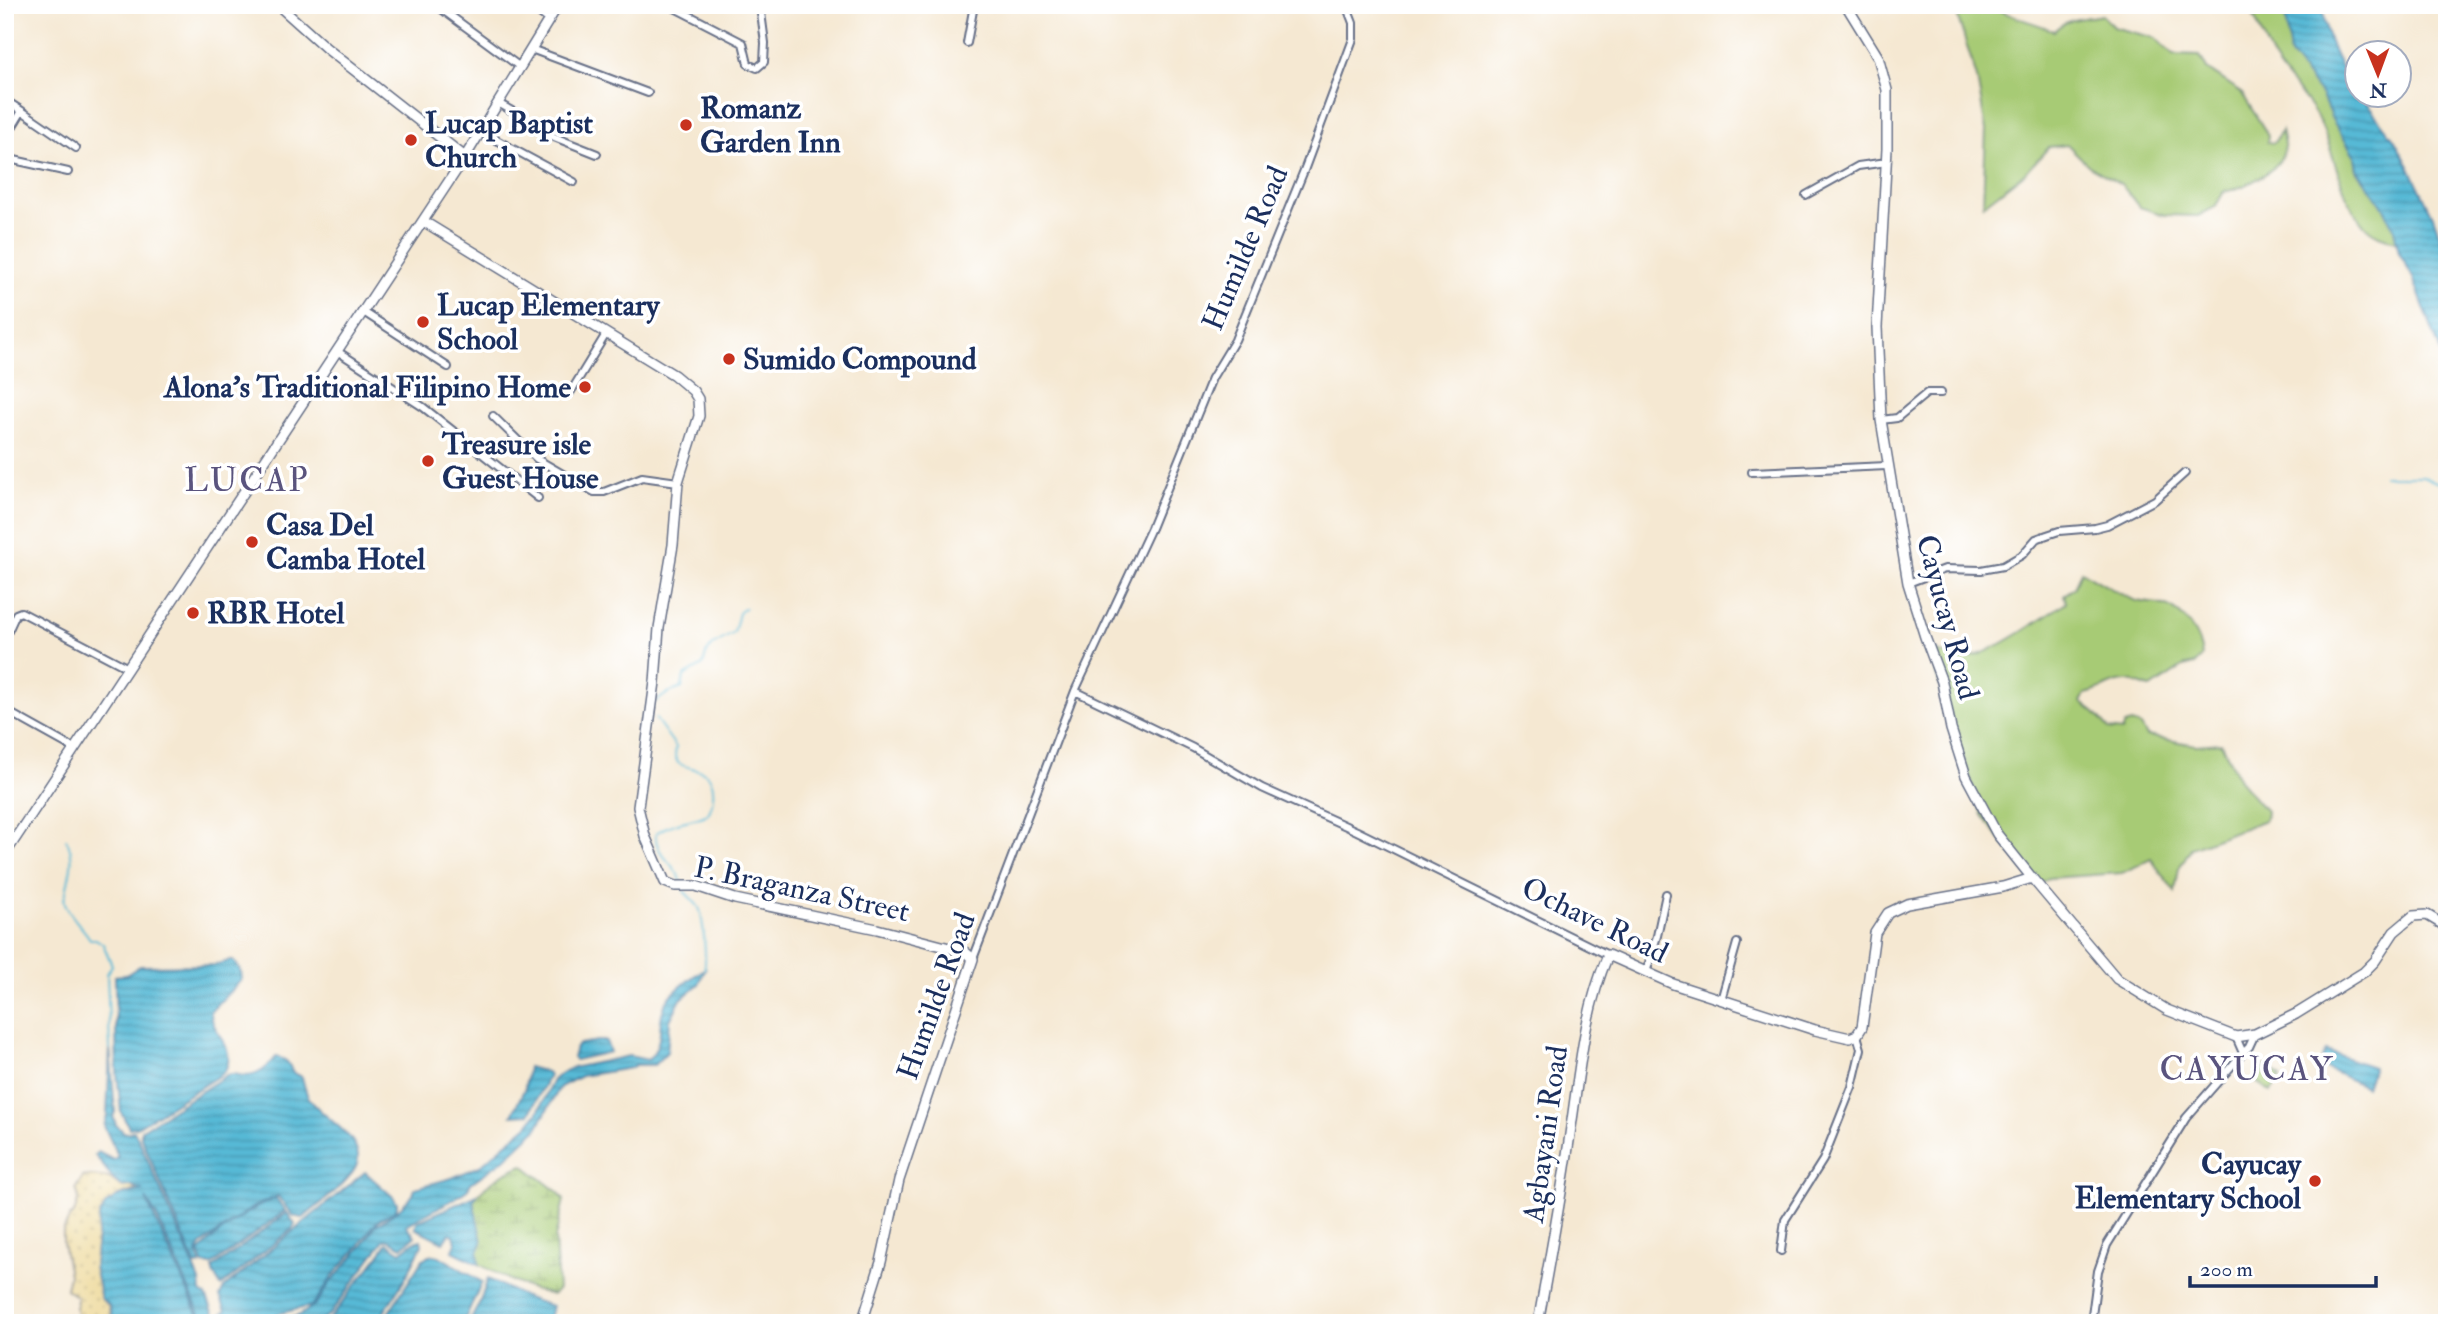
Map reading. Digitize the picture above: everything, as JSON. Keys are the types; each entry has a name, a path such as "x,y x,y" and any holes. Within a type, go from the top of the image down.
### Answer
{"street":[{"path":"5,19 12,5"},
{"path":"278,5 335,55 465,156"},
{"path":"436,5 520,67"},
{"path":"529,5 549,20"},
{"path":"5,854 423,221 558,5"},
{"path":"669,5 743,43 748,64 757,68 764,62 765,43 760,5"},
{"path":"967,43 974,5"},
{"name":"Humilde Road","path":"862,1323 881,1262 899,1180 973,959 1075,691 1127,584 1212,378 1238,333 1348,60 1354,31 1346,5"},
{"name":"Cayucay Road","path":"1846,5 1878,57 1886,81 1886,162 1877,327 1881,420 1887,466 1908,583 1942,682 1951,729 1966,776 1997,834 2117,979 2167,1010 2236,1037"},
{"path":"531,49 648,93"},
{"path":"5,100 76,148"},
{"path":"498,103 521,116 529,127 597,154"},
{"path":"5,139 22,111"},
{"path":"480,131 575,182"},
{"path":"5,158 68,172"},
{"path":"1806,195 1858,166 1886,162"},
{"name":"P. Braganza Street","path":"423,221 674,375 685,383 698,399 697,426 678,482 673,545 638,807 645,836 667,885 683,885 932,943 965,952 973,959"},
{"path":"362,312 448,367"},
{"path":"570,394 606,334"},
{"path":"337,351 423,407 538,498"},
{"path":"1881,420 1897,418 1927,393 1941,393"},
{"path":"493,416 537,459 594,492 604,492 642,477 678,482"},
{"path":"1752,472 1887,466"},
{"path":"1908,583 1945,569 1980,570 2003,566 2022,555 2036,540 2047,535 2107,525 2155,500 2185,473"},
{"path":"5,638 16,614 21,612 128,668"},
{"name":"Ochave Road","path":"1075,691 1193,748 1262,788 1357,831 1646,973 1721,1000 1838,1036 1850,1038 1857,1035"},
{"path":"5,710 75,750"},
{"path":"1781,1251 1785,1220 1823,1160 1852,1087 1861,1049 1857,1035 1863,1021 1875,933 1888,913 1900,906 2003,887 2032,878"},
{"path":"1646,973 1666,894"},
{"path":"2243,1053 2236,1037 2255,1034 2316,1004 2364,972 2406,919 2427,915 2447,927"},
{"path":"1721,1000 1737,943"},
{"name":"Agbayani Road","path":"1538,1323 1559,1212 1580,1054 1594,987 1608,955"},
{"path":"2091,1323 2098,1271 2107,1245 2186,1118 2208,1090 2249,1047 2255,1034"}],"green space":[{"path":"1954,5 1998,5 2000,10 2006,13 2054,31 2070,21 2102,15 2113,27 2155,38 2173,55 2200,56 2207,69 2241,92 2268,135 2267,142 2274,143 2281,131 2284,145 2282,155 2261,177 2224,192 2215,207 2198,216 2165,215 2139,207 2121,184 2089,166 2068,145 2049,147 2026,172 1983,205 1986,130 1977,78"},
{"path":"2252,5 2284,5 2290,55 2322,96 2332,119 2355,156 2357,170 2384,208 2397,241 2371,231 2356,213 2343,188 2319,121 2273,58 2251,11"},
{"path":"2081,571 2134,600 2173,609 2191,627 2199,642 2202,657 2195,664 2183,667 2151,688 2129,681 2117,682 2085,694 2081,702 2109,729 2122,731 2125,725 2131,723 2141,726 2147,736 2196,745 2221,743 2239,780 2266,811 2265,820 2191,848 2179,868 2175,892 2151,859 2122,873 2049,878 2036,886 1982,815 1928,649 1966,658 1992,649 2066,602 2064,595 2074,588"},
{"path":"2265,1066 2281,1077 2271,1092 2255,1081"},
{"path":"523,1165 564,1200 555,1238 558,1289 553,1295 514,1282 479,1264 478,1252 482,1242 473,1201 495,1180"}],"sand":[{"path":"83,1177 109,1178 122,1187 127,1185 138,1189 118,1196 99,1217 94,1266 101,1299 108,1305 113,1323 79,1323 77,1297 66,1289 69,1275 63,1232 70,1216 74,1214 79,1198 76,1188"}],"water":[{"path":"2284,5 2322,5 2329,40 2344,72 2344,108 2370,108 2394,139 2433,216 2447,257 2447,369 2384,208 2357,169 2355,156 2332,119 2322,96 2290,55"},
{"path":"233,961 238,967 242,979 211,1011 215,1026 227,1048 228,1064 223,1073 137,1127 129,1128 121,1112 117,1073 115,976 126,975 140,966 214,965"},
{"path":"705,969 699,984 681,999 670,1020 667,1052 654,1065 635,1065 631,1068 581,1076 560,1087 536,1130 505,1159 454,1199 406,1225 415,1236 402,1247 384,1240 331,1313 316,1323 273,1323 300,1315 316,1304 375,1226 396,1212 413,1195 415,1188 452,1178 480,1166 528,1125 538,1112 553,1080 561,1073 572,1068 629,1056 648,1060 657,1045 667,1001"},
{"path":"606,1041 610,1052 575,1060 573,1058 576,1047 580,1044"},
{"path":"110,1049 115,1112 113,1116 116,1125 125,1133 134,1131 138,1138 200,1281 201,1292 206,1296 218,1323 204,1323 156,1215 146,1199 202,1323 113,1323 109,1305 101,1299 94,1266 99,1217 106,1204 119,1196 142,1190 131,1186 123,1187 95,1155 98,1152 113,1160 118,1156 104,1126 107,1116"},
{"path":"2326,1051 2373,1067 2366,1087 2325,1068 2322,1058"},
{"path":"276,1057 285,1060 292,1072 302,1077 309,1098 354,1144 358,1155 356,1166 338,1189 303,1218 293,1216 278,1196 253,1207 201,1245 197,1252 200,1265 196,1266 141,1137 141,1130 227,1075 245,1076 259,1073"},
{"path":"528,1067 547,1072 549,1076 529,1114 512,1115 525,1088"},
{"path":"365,1172 393,1197 397,1207 373,1226 316,1301 311,1306 277,1314 264,1323 220,1323 219,1317 226,1311 220,1296 224,1288"},
{"path":"477,1195 473,1201 482,1242 478,1252 479,1264 453,1251 456,1243 454,1235 450,1233 443,1242 415,1228 417,1222"},
{"path":"276,1198 285,1211 212,1265 203,1264 199,1252 207,1244 245,1214"},
{"path":"287,1213 295,1224 292,1229 221,1286 213,1268"},
{"path":"421,1240 422,1245 405,1279 377,1323 325,1323 337,1311 387,1243 401,1252"},
{"path":"432,1255 439,1256 482,1282 463,1323 382,1323 423,1259"},
{"path":"488,1279 529,1299 552,1306 548,1323 469,1323"}],"waterway":[{"path":"2383,476 2423,476 2447,484"},
{"path":"657,701 682,688 684,676 703,665 706,654 713,645 734,633 739,613 745,608"},
{"path":"655,718 676,747 675,756 678,763 705,773 713,787 712,804 708,814 669,826 656,833 661,853 682,883"},
{"path":"66,839 71,858 65,903 90,939 96,939 103,944 112,965 107,974 110,1049"},
{"path":"684,891 699,908 705,948 704,969"}],"place":[{"name":"Romanz Garden Inn","path":"686,125"},
{"name":"Lucap Baptist Church","path":"411,140"},
{"name":"Lucap Elementary School","path":"423,322"},
{"name":"Sumido Compound","path":"729,359"},
{"name":"Alona's Traditional Filipino Home","path":"585,387"},
{"name":"Treasure isle Guest House","path":"428,461"},
{"name":"Casa Del Camba Hotel","path":"252,542"},
{"name":"RBR Hotel","path":"193,613"},
{"name":"Cayucay Elementary School","path":"2315,1181"}],"district":[{"name":"LUCAP","path":"247,479"},
{"name":"CAYUCAY","path":"2247,1068"}]}
